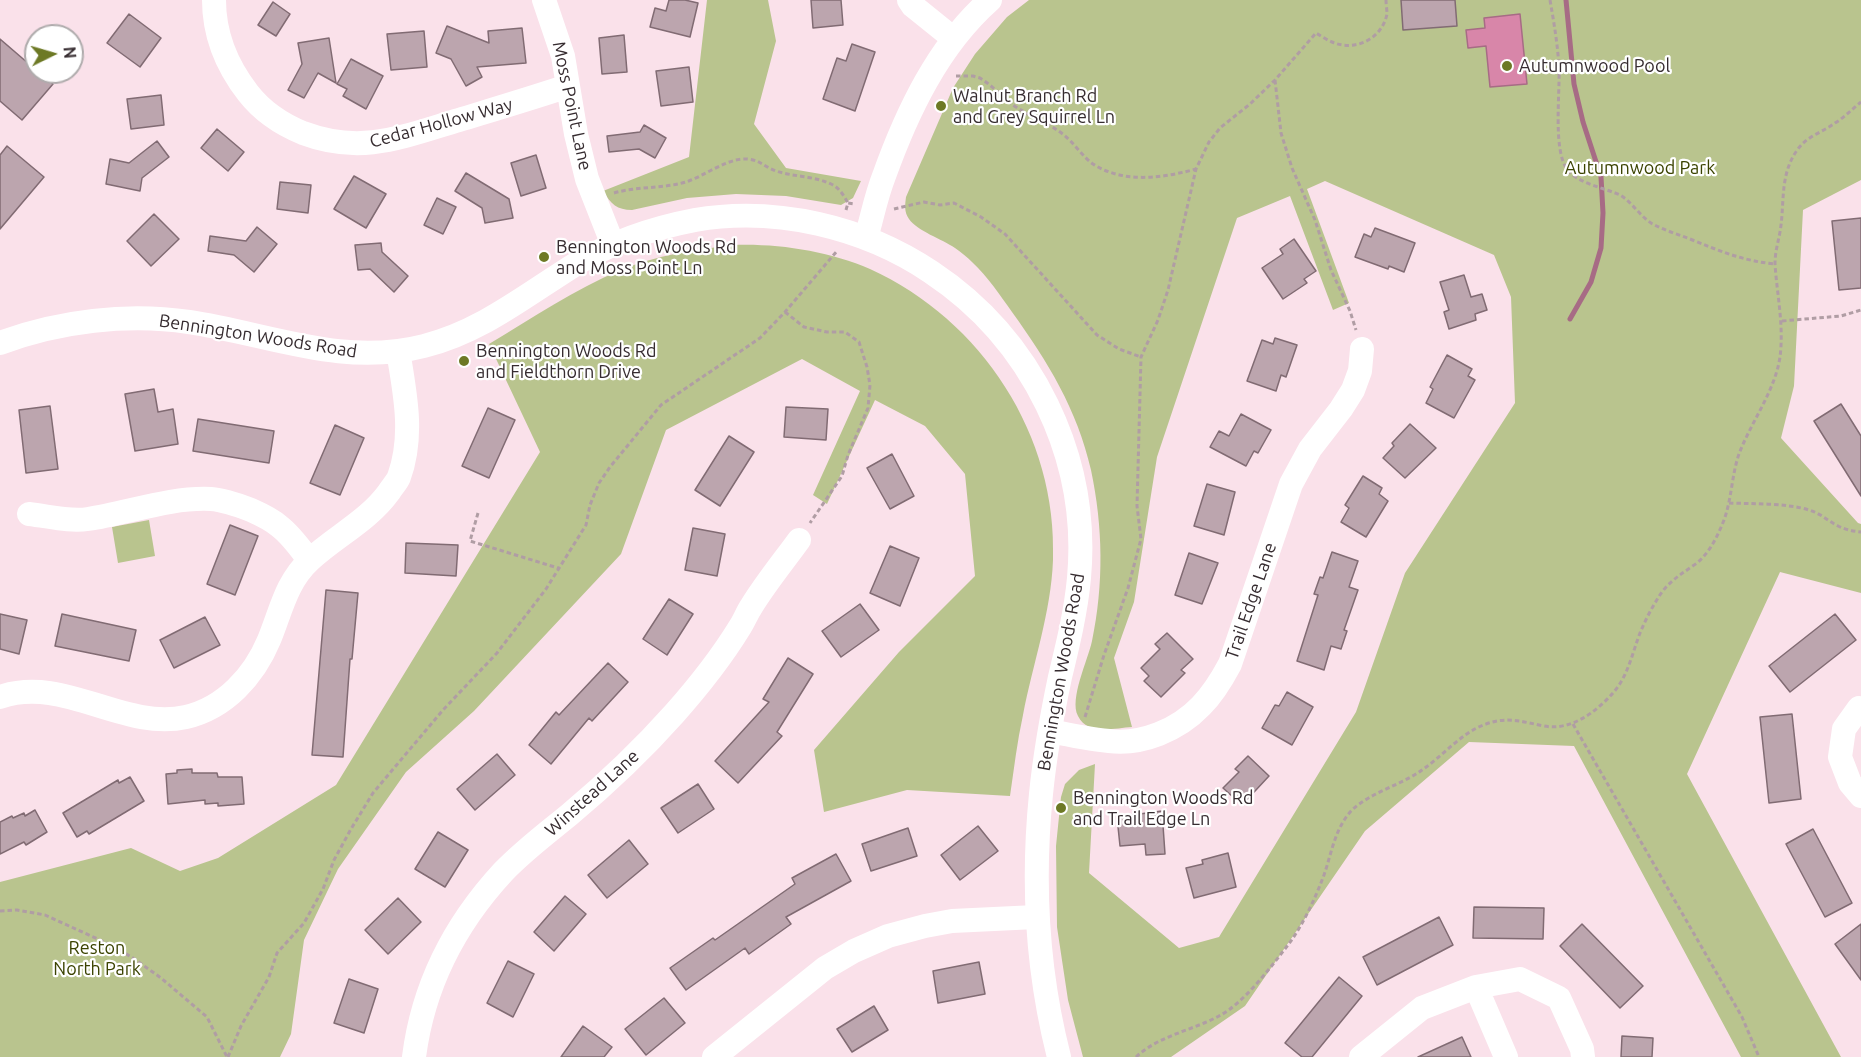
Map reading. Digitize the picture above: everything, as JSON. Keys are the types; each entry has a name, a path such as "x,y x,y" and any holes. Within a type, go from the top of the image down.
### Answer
{"street":[{"name":"Cedar Hollow Way","path":"214,0 216,28 224,54 237,79 271,116 292,129 320,139 363,144 404,136 568,86"},
{"name":"Moss Point Lane","path":"544,0 563,56 576,134 587,179 613,245"},
{"path":"909,0 913,6 954,39"},
{"path":"866,238 883,177 914,104 954,39 990,0"},
{"name":"Bennington Woods Road","path":"0,342 64,325 107,320 150,319 189,322 318,350 380,354 398,351 454,337 484,323 577,264 613,245 669,226 698,220 741,216 781,218 841,230 866,238 919,264 948,283 1005,337 1027,368 1045,399 1060,433 1071,469 1078,506 1081,545 1079,579 1072,628 1050,731 1036,846 1036,917 1042,973 1059,1057"},
{"name":"Trail Edge Lane","path":"1050,731 1110,742 1138,741 1182,722 1201,706 1218,686 1230,664 1291,484 1310,448 1353,390 1360,371 1362,349"},
{"path":"0,697 12,693 34,691 54,693 147,718 168,719 203,712 219,705 233,693 258,661 269,640 292,581 309,560 363,519 383,500 399,478 408,431 407,408 398,351"},
{"path":"29,514 72,520 87,519 169,503 212,499 237,505 278,525 309,560"},
{"name":"Winstead Lane","path":"414,1057 416,1039 426,1001 440,964 458,930 478,900 505,870 623,767 674,715 741,627 751,607 799,540"},
{"path":"1861,709 1859,708 1844,729 1840,757 1850,783 1861,796"},
{"path":"714,1057 825,968 862,947 888,936 952,921 1036,917"},
{"path":"1361,1057 1422,1008 1476,987 1520,979 1559,998 1582,1049 1583,1057"},
{"path":"1476,987 1506,1057"}],"path":[{"path":"1079,736 1128,588 1141,539 1137,506 1141,357 1158,320 1168,290 1196,169 1209,142 1220,129 1275,80 1316,33 1334,43 1352,46 1369,41 1379,32 1387,14 1386,0"},
{"path":"1550,0 1559,70 1559,149 1566,169 1574,176 1626,199 1643,217 1664,229 1737,258 1775,264"},
{"path":"956,76 980,78 1017,108 1044,121 1065,135 1092,163 1112,173 1130,177 1157,177 1196,169"},
{"path":"1275,80 1281,133 1292,168 1315,220 1362,349"},
{"path":"1136,1057 1166,1036 1220,1016 1242,1000 1290,943 1314,899 1340,826 1356,807 1419,772 1475,729 1486,724 1512,719 1547,727 1574,724 1616,690 1624,677 1641,632 1658,597 1672,580 1707,552 1724,520 1740,451 1770,389 1780,360 1782,321 1775,250 1789,163 1799,147 1840,120 1861,102"},
{"path":"596,202 615,192 666,187 685,182 740,159 760,162 773,170 790,175 823,181 835,186 848,203"},
{"path":"899,208 924,202 940,206 954,203 981,217 1005,234 1097,335 1119,349 1141,357"},
{"path":"227,1057 241,1026 269,977 277,952 304,923 323,889 334,860 351,828 374,793 443,710 497,653 546,589 586,525 590,505 599,483 662,405 760,338 785,312 837,251 841,230"},
{"path":"1782,321 1841,316 1861,310"},
{"path":"785,312 804,327 827,332 844,332 858,342 867,367 870,385 868,408 848,455 842,476 799,540"},
{"path":"1729,503 1803,508 1813,511 1837,526 1861,532"},
{"path":"478,513 470,541 558,568"},
{"path":"1574,724 1742,1017 1759,1057"},
{"path":"0,911 18,910 45,915 103,941 134,958 207,1017 227,1057"}],"green space":[{"path":"707,0 768,0 776,41 754,124 786,168 861,181 853,198 841,205 786,196 736,194 687,198 627,210 615,205 603,191 689,157"},
{"name":"Autumnwood Park","path":"1029,0 1861,0 1861,180 1803,210 1794,386 1781,438 1861,524 1861,593 1780,572 1687,774 1841,1057 1741,1057 1574,746 1469,742 1365,831 1245,1006 1171,1057 1083,1057 1068,1000 1057,927 1056,846 1061,797 1065,784 1079,770 1095,764 1089,873 1179,948 1219,937 1356,712 1405,573 1515,403 1511,297 1494,255 1325,181 1307,189 1349,303 1333,310 1290,196 1237,218 1157,457 1134,602 1114,658 1132,727 1095,729 1088,726 1078,716 1076,700 1096,620 1100,577 1100,534 1091,470 1078,427 1049,368 989,280 959,251 913,223 907,216 905,208 906,197 953,88 975,54 1007,17"},
{"name":"Reston North Park","path":"732,245 785,247 837,257 870,269 910,291 947,319 978,351 1005,387 1027,427 1042,469 1051,514 1053,560 1049,599 1021,725 1010,796 907,790 824,812 814,750 899,652 975,576 965,474 925,426 875,400 827,504 813,495 860,391 802,359 666,430 621,554 474,711 406,772 338,869 304,940 291,1034 280,1057 0,1057 0,882 131,848 180,871 218,858 336,785 540,452 489,344 570,295 621,270 662,257"},
{"path":"149,520 155,556 118,563 112,527"}],"shaded area":[{"name":"Autumnwood Pool","path":"1520,14 1527,84 1490,87 1486,46 1468,48 1466,30 1485,28 1484,18"}],"building":[{"path":"669,0 698,3 690,37 650,27 655,8 666,11"},
{"path":"811,0 841,0 843,25 813,28"},
{"path":"1401,0 1455,0 1457,26 1403,30"},
{"path":"273,2 290,14 276,36 258,25"},
{"path":"129,14 161,38 140,67 107,43"},
{"path":"447,26 489,43 488,31 522,28 526,63 477,67 482,77 466,86 451,59 436,53"},
{"path":"424,31 427,67 391,70 387,34"},
{"path":"624,35 627,72 602,74 599,38"},
{"path":"329,38 336,83 318,73 304,98 288,90 302,64 298,43"},
{"path":"0,39 24,60 24,84 53,84 22,120 0,101"},
{"path":"852,44 875,52 855,111 823,99 837,58 846,61"},
{"path":"351,59 383,76 366,109 343,96 347,89 337,84"},
{"path":"689,67 693,102 661,106 656,71"},
{"path":"161,95 164,125 131,129 127,99"},
{"path":"644,125 666,138 655,158 639,149 609,152 607,136 640,132"},
{"path":"217,129 244,152 228,171 201,148"},
{"path":"157,141 169,157 142,178 140,191 106,184 110,159 129,163"},
{"path":"7,146 44,177 0,229 0,155"},
{"path":"536,155 546,188 521,196 511,163"},
{"path":"466,173 509,199 513,218 485,223 482,208 455,191"},
{"path":"354,176 386,194 366,228 334,209"},
{"path":"280,182 311,185 308,213 277,209"},
{"path":"437,198 456,207 443,234 424,225"},
{"path":"154,214 179,239 151,266 127,241"},
{"path":"1861,218 1861,288 1839,290 1832,221"},
{"path":"257,227 277,244 254,272 234,255 208,251 210,236 246,241"},
{"path":"1375,228 1415,243 1404,272 1389,266 1388,269 1355,257 1364,234 1371,237"},
{"path":"1294,239 1316,271 1304,279 1307,283 1283,299 1262,268 1283,254 1280,249"},
{"path":"381,243 382,252 408,276 394,292 370,269 358,270 355,245"},
{"path":"1464,275 1471,297 1482,294 1487,310 1475,314 1476,320 1449,329 1444,312 1449,310 1440,282"},
{"path":"1275,338 1297,345 1286,377 1281,375 1276,391 1247,381 1262,340 1273,344"},
{"path":"1447,355 1472,369 1468,376 1475,380 1454,418 1426,403 1433,389 1430,387"},
{"path":"154,389 158,412 173,409 178,444 135,451 125,394"},
{"path":"1841,404 1861,436 1861,496 1814,421"},
{"path":"50,406 58,469 26,473 19,410"},
{"path":"786,407 828,409 826,440 784,437"},
{"path":"488,408 515,420 489,478 462,466"},
{"path":"1241,414 1271,430 1258,453 1254,451 1246,466 1210,447 1219,431 1229,436"},
{"path":"198,419 274,431 269,463 193,451"},
{"path":"1410,424 1436,448 1405,478 1383,458 1394,446 1392,443"},
{"path":"335,425 364,438 340,495 310,483"},
{"path":"729,436 754,452 720,506 695,490"},
{"path":"892,454 914,496 890,509 867,468"},
{"path":"1363,476 1382,488 1379,494 1388,501 1366,537 1341,522 1349,508 1345,505"},
{"path":"1207,484 1235,492 1224,535 1194,526"},
{"path":"230,525 258,536 235,595 207,584"},
{"path":"693,528 725,534 717,576 685,570"},
{"path":"406,543 458,545 456,576 405,573"},
{"path":"890,546 919,558 900,606 870,593"},
{"path":"1332,552 1358,561 1349,587 1358,590 1344,630 1347,631 1341,649 1331,646 1324,670 1297,661 1318,595 1314,594 1320,577 1323,578"},
{"path":"1189,553 1218,563 1202,604 1175,595"},
{"path":"326,590 358,593 352,659 350,659 343,757 312,755"},
{"path":"669,599 693,614 667,655 643,639"},
{"path":"860,604 879,630 841,657 822,631"},
{"path":"0,614 27,620 19,654 0,649"},
{"path":"62,614 136,630 129,661 55,646"},
{"path":"1835,614 1856,640 1790,692 1769,666"},
{"path":"205,617 220,645 174,668 160,640"},
{"path":"1167,633 1193,659 1181,670 1185,673 1161,697 1144,681 1149,676 1141,668 1160,649 1155,644"},
{"path":"788,658 813,674 777,732 782,736 738,783 715,761 769,702 763,699"},
{"path":"608,663 628,682 592,721 589,718 551,764 529,745 556,712 559,715"},
{"path":"1287,692 1313,707 1292,745 1262,728 1275,705 1279,706"},
{"path":"1792,714 1801,799 1769,803 1760,717"},
{"path":"497,754 515,775 475,810 457,789"},
{"path":"1248,756 1269,776 1242,805 1223,788 1239,772 1235,769"},
{"path":"192,769 192,773 217,773 218,777 242,777 244,804 218,806 218,803 205,804 205,800 168,804 166,774 177,773 177,770"},
{"path":"130,777 144,801 89,834 87,831 77,837 63,813 118,780 119,783"},
{"path":"698,784 714,809 678,833 661,808"},
{"path":"35,810 47,832 26,845 24,842 0,854 0,822 24,813 25,816"},
{"path":"1162,811 1165,854 1146,855 1145,844 1120,846 1117,817"},
{"path":"978,826 998,851 960,880 941,855"},
{"path":"908,828 917,856 871,871 862,844"},
{"path":"1813,829 1852,903 1825,917 1786,844"},
{"path":"438,832 468,850 445,887 415,869"},
{"path":"629,840 648,864 607,898 588,875"},
{"path":"1228,853 1236,887 1194,898 1186,868 1203,864 1202,860"},
{"path":"836,854 851,881 786,917 791,924 749,954 745,948 686,990 670,968 713,938 715,940 795,884 792,878"},
{"path":"565,896 586,914 554,951 534,932"},
{"path":"398,898 421,922 388,954 365,930"},
{"path":"1474,907 1544,908 1543,939 1473,938"},
{"path":"1439,917 1453,945 1377,985 1363,957"},
{"path":"1582,924 1643,986 1620,1008 1560,946"},
{"path":"1861,924 1861,980 1835,944"},
{"path":"508,961 534,974 513,1017 487,1003"},
{"path":"979,962 985,994 938,1003 933,971"},
{"path":"1339,977 1362,996 1312,1057 1302,1057 1285,1043"},
{"path":"349,979 378,989 364,1033 334,1023"},
{"path":"664,998 685,1023 646,1055 625,1029"},
{"path":"874,1006 888,1030 852,1052 837,1029"},
{"path":"583,1026 612,1047 604,1057 561,1057"},
{"path":"1622,1036 1653,1038 1652,1057 1621,1057"},
{"path":"1462,1037 1471,1057 1418,1057"}],"waterway":[{"path":"1566,0 1574,84 1583,122 1601,177 1603,213 1601,248 1591,282 1570,319"}],"place":[{"name":"Autumnwood Pool","path":"1507,66"},
{"name":"Walnut Branch Rd and Grey Squirrel Ln","path":"941,106"},
{"name":"Bennington Woods Rd and Moss Point Ln","path":"544,257"},
{"name":"Bennington Woods Rd and Fieldthorn Drive","path":"464,361"},
{"name":"Bennington Woods Rd and Trail Edge Ln","path":"1061,808"}]}
